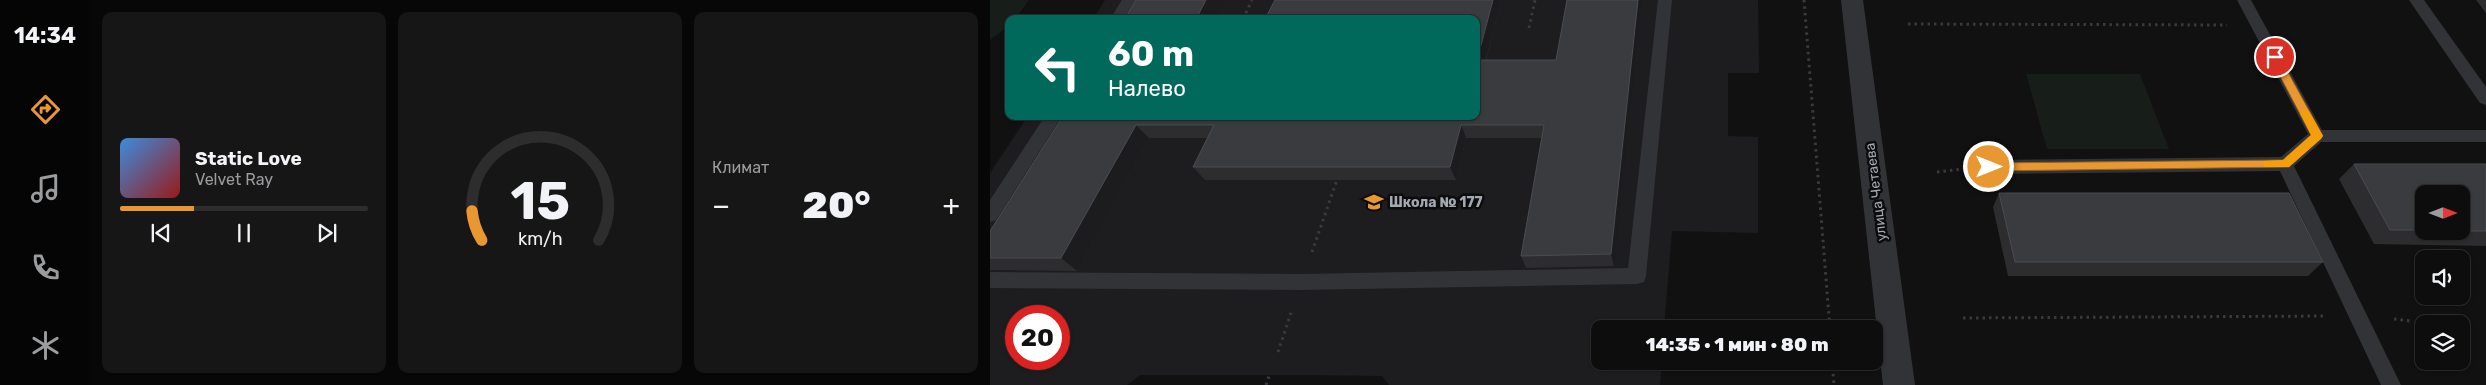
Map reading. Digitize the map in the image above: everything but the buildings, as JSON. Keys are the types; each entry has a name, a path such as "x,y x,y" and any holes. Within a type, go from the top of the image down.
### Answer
{"street":[{"name":"улица Четаева","path":"1852,0 1899,385"}],"lane":[{"path":"1120,15 1129,0"},
{"path":"990,280 1301,282 1637,276 1664,0"},
{"path":"2244,0 2317,136"},
{"path":"2416,0 2486,99"},
{"path":"990,214 1051,120"},
{"path":"1989,167 2285,164 2317,136 2486,136"},
{"path":"2285,164 2391,385"}],"path":[{"path":"1245,15 1252,0"},
{"path":"1529,28 1536,0"},
{"path":"1804,0 1829,320"},
{"path":"1908,24 2258,26"},
{"path":"1332,196 1340,170"},
{"path":"1963,318 2359,316 2410,321"},
{"path":"1833,370 1834,385"},
{"path":"1266,385 1269,376"}],"shaded area":[{"path":"990,0 1029,0 1018,15 1005,15 1005,29 990,40"},
{"name":"Школа № 177","path":"1105,0 1758,0 1759,73 1728,73 1728,136 1758,137 1758,233 1672,231 1665,320 1591,320 1591,370 1661,370 1660,385 1389,385 1382,376 1140,375 1127,385 990,385 990,173 1025,120 1480,120 1480,15 1096,15"},
{"path":"2026,74 2140,74 2169,149 2047,149"}],"slow traffic":[{"path":"2268,164 2285,164 2317,136 2305,113"}],"place":[{"name":"Школа № 177","path":"1374,202"}],"route":[{"path":"1989,167 2285,164 2317,136 2275,57"}]}
